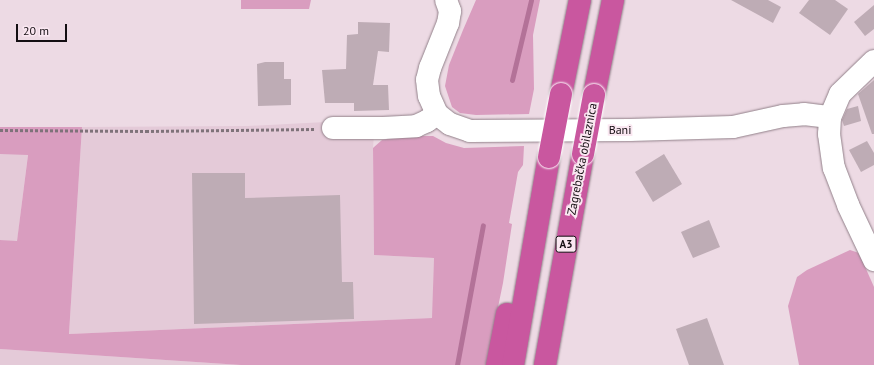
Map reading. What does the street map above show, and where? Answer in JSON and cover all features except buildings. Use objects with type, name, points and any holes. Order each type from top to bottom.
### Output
[{"type":"highway","points":[[513,365],[549,157],[580,0]]},
{"type":"highway","name":"Zagrebačka obilaznica","points":[[545,365],[594,94],[613,0]]},
{"type":"highway","points":[[497,365],[508,307],[518,280],[532,256]]},
{"type":"highway","points":[[550,336],[552,365]]},
{"type":"street","points":[[333,128],[383,128],[416,126],[437,114],[429,96],[427,80],[430,68],[448,23],[451,4]]},
{"type":"street","points":[[873,256],[848,205],[834,168],[830,148],[830,117],[835,104],[845,88],[874,61]]},
{"type":"street","name":"Bani","points":[[437,114],[450,124],[470,130],[714,128],[733,127],[783,116],[804,114],[830,117]]},
{"type":"path","points":[[0,130],[153,131],[333,128]]},
{"type":"shaded area","points":[[241,0],[311,0],[309,9],[241,9]]},
{"type":"shaded area","points":[[476,0],[540,0],[533,35],[534,89],[529,114],[476,115],[460,113],[452,107],[445,86],[449,65]]},
{"type":"shaded area","points":[[375,121],[373,148],[374,255],[434,258],[433,318],[69,334],[82,127],[248,126]]},
{"type":"shaded area","points":[[0,127],[82,127],[69,334],[432,318],[434,258],[374,255],[373,148],[382,140],[403,136],[433,136],[446,143],[464,148],[524,146],[523,165],[518,172],[509,223],[512,224],[503,283],[486,365],[241,365],[0,349],[0,240],[17,241],[28,155],[0,154]]},
{"type":"shaded area","points":[[0,154],[28,154],[17,242],[0,240]]},
{"type":"shaded area","points":[[850,250],[859,253],[874,287],[874,365],[799,365],[788,306],[797,277],[807,270]]},
{"type":"shaded area","points":[[0,349],[241,365],[0,365]]},
{"type":"waterway","points":[[512,80],[531,0]]},
{"type":"waterway","points":[[457,365],[483,225]]}]
